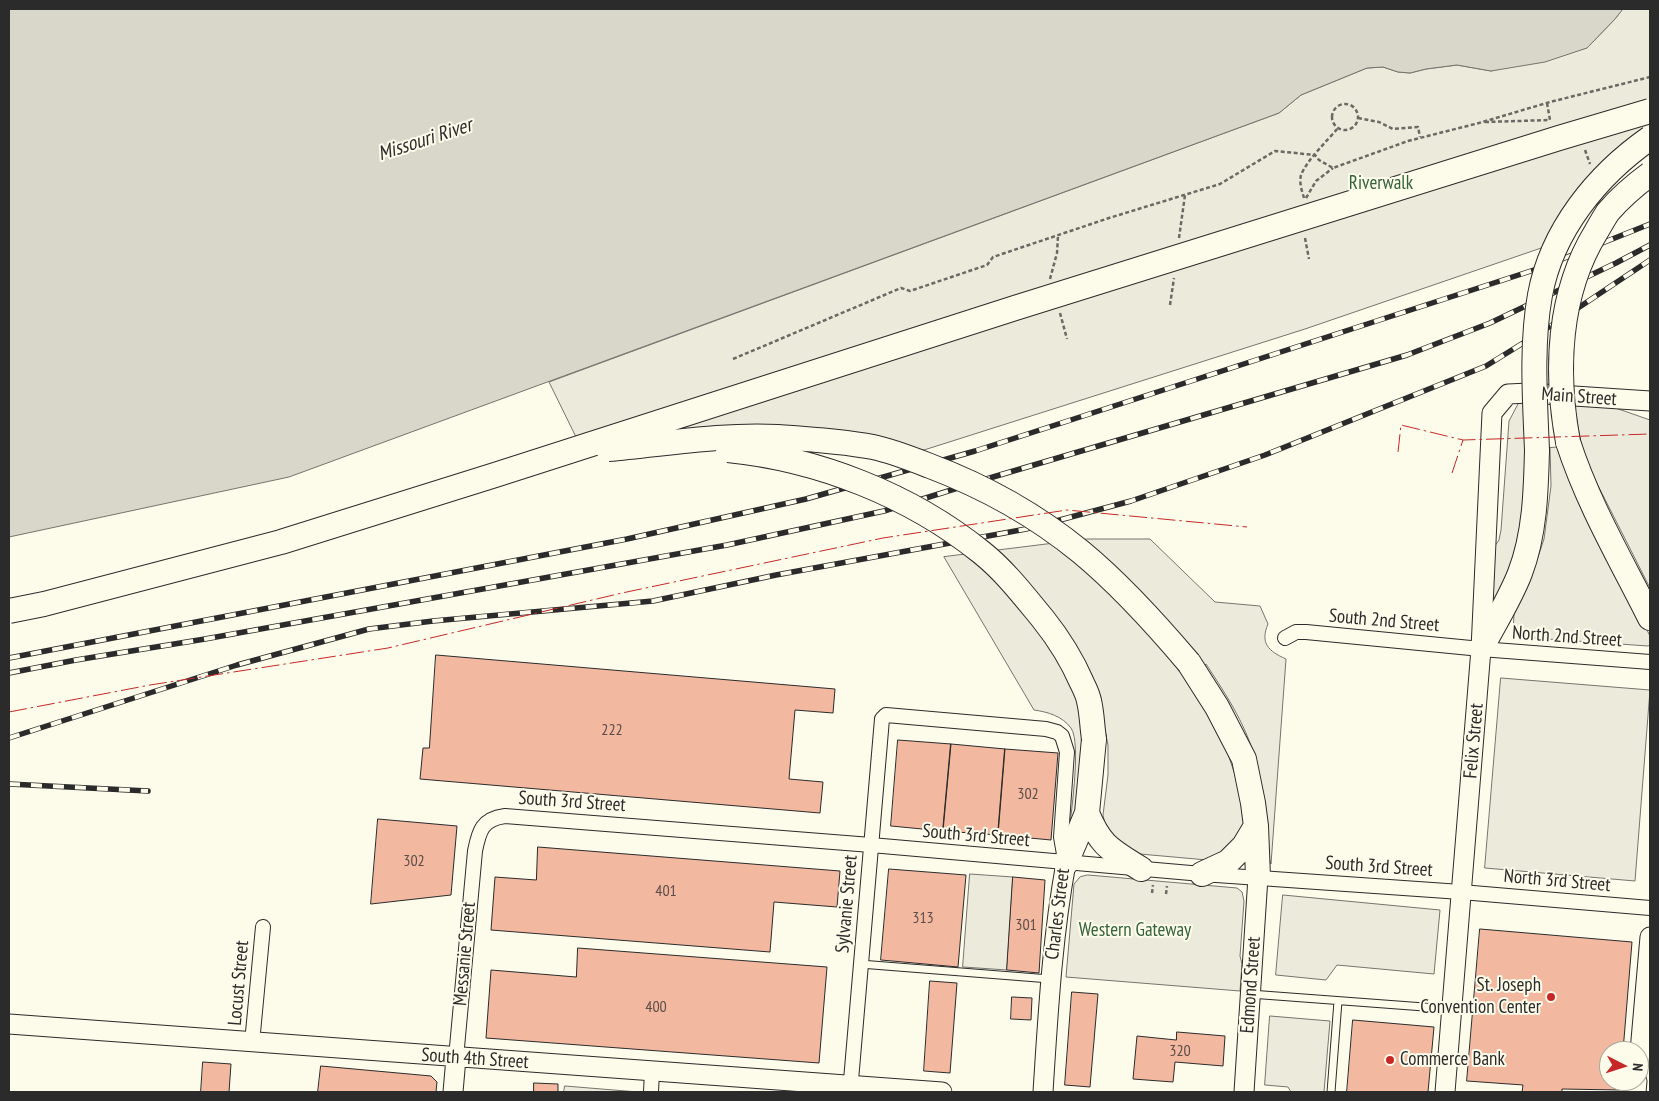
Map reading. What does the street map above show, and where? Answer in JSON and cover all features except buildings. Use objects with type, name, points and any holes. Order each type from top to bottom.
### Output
[{"type":"highway","points":[[9,611],[44,604],[280,542],[1015,308],[1650,111]]},
{"type":"highway","points":[[9,611],[43,604],[279,541],[569,453],[1024,305],[1373,197],[1553,156],[1650,127]]},
{"type":"highway","points":[[1481,649],[1520,574],[1529,545],[1536,493],[1536,326],[1540,294],[1547,269],[1556,244],[1569,220],[1588,194],[1632,151],[1650,138]]},
{"type":"highway","points":[[1650,174],[1638,182],[1608,212],[1587,247],[1573,283],[1564,321],[1560,368],[1562,408],[1568,442],[1577,472],[1612,546],[1650,618]]},
{"type":"highway","points":[[569,453],[712,438],[778,437],[874,447],[956,476],[995,496],[1057,534],[1082,553],[1160,628],[1189,664],[1217,706],[1244,759],[1256,826],[1258,877]]},
{"type":"highway","points":[[539,461],[627,446],[705,448],[753,453],[808,464],[890,496],[953,532],[982,553],[1007,577],[1056,635],[1075,666],[1089,700],[1094,739],[1087,813],[1066,863]]},
{"type":"highway","points":[[1087,813],[1094,831],[1108,848],[1147,877]]},
{"type":"highway","points":[[1202,874],[1228,862],[1244,846],[1256,826]]},
{"type":"main road","name":"Main Street","points":[[1508,394],[1529,393],[1650,402]]},
{"type":"main road","name":"Felix Street","points":[[1445,1092],[1481,649],[1492,413],[1508,394]]},
{"type":"main road","name":"Charles Street","points":[[1043,1092],[1050,979],[1058,907],[1066,863]]},
{"type":"main road","name":"Edmond Street","points":[[1244,1092],[1258,877]]},
{"type":"main road","points":[[1646,1029],[1650,937]]},
{"type":"main road","name":"South 4th Street","points":[[9,1024],[652,1071],[850,1089],[942,1092]]},
{"type":"main road","name":"Messanie Street","points":[[453,1092],[456,1058]]},
{"type":"street","name":"South 2nd Street","points":[[1285,638],[1296,632],[1306,632],[1481,649]]},
{"type":"street","name":"North 2nd Street","points":[[1481,649],[1650,662]]},
{"type":"street","name":"Charles Street","points":[[882,719],[886,715],[1046,729],[1057,732],[1062,736],[1067,752],[1061,837],[1066,863]]},
{"type":"street","name":"Sylvanie Street","points":[[850,1089],[882,719]]},
{"type":"street","name":"South 3rd Street","points":[[488,820],[496,817],[521,816],[871,845],[1066,863],[1147,877],[1202,874],[1461,892]]},
{"type":"street","name":"Messanie Street","points":[[456,1058],[475,851],[480,831],[488,820]]},
{"type":"street","name":"North 3rd Street","points":[[1461,892],[1650,908]]},
{"type":"street","name":"Locust Street","points":[[252,1043],[262,926]]},
{"type":"street","points":[[651,1092],[652,1071]]},
{"type":"lane","points":[[860,964],[1050,979]]},
{"type":"lane","points":[[1250,994],[1452,1009]]},
{"type":"lane","points":[[1331,1092],[1338,1001]]},
{"type":"path","points":[[733,359],[901,288],[910,291],[987,265],[993,256],[1220,184],[1275,151],[1316,155],[1320,160],[1333,168],[1408,141],[1650,77]]},
{"type":"path","points":[[1547,103],[1550,120]]},
{"type":"path","points":[[1343,104],[1352,106],[1358,118],[1352,128],[1344,130],[1338,128],[1334,124],[1333,112],[1343,104]]},
{"type":"path","points":[[1358,118],[1378,122],[1393,129],[1418,127],[1420,138]]},
{"type":"path","points":[[1304,200],[1300,187],[1301,176],[1308,164],[1338,128]]},
{"type":"path","points":[[1147,877],[1152,893]]},
{"type":"path","points":[[1166,894],[1167,886]]},
{"type":"green space","name":"Riverwalk","points":[[1623,9],[1650,9],[1650,135],[1550,245],[1305,329],[924,450],[870,439],[576,437],[549,382],[1279,113],[1301,95],[1367,68],[1383,67],[1398,72],[1410,73],[1457,65],[1491,71],[1587,48]]},
{"type":"green space","points":[[1529,401],[1530,481],[1516,558],[1486,632],[1491,551],[1499,540],[1501,530],[1509,421],[1518,404]]},
{"type":"green space","points":[[1574,403],[1607,405],[1650,420],[1650,588],[1584,458]]},
{"type":"green space","points":[[1562,447],[1602,542],[1650,636],[1650,645],[1648,646],[1519,637],[1513,633],[1514,614],[1533,572],[1544,539],[1551,486],[1550,448]]},
{"type":"green space","points":[[1087,539],[1150,539],[1215,602],[1260,606],[1268,624],[1265,636],[1267,646],[1274,653],[1286,659],[1271,864],[1268,854],[1259,778],[1249,739],[1222,688],[1206,664],[1186,679],[1223,739],[1236,778],[1247,820],[1234,849],[1207,860],[1125,851],[1106,829],[1103,815],[1108,775],[1108,745],[1102,716],[1068,841],[1075,765],[1074,737],[1071,728],[1054,715],[1034,710],[944,557]]},
{"type":"green space","name":"Western Gateway","points":[[1088,875],[1237,888],[1242,892],[1244,901],[1240,956],[1242,964],[1240,991],[1066,977],[1074,884],[1080,877]]},
{"type":"shaded area","points":[[1501,678],[1650,690],[1635,881],[1485,868]]},
{"type":"shaded area","points":[[970,874],[1013,877],[1007,970],[963,967]]},
{"type":"shaded area","points":[[1283,895],[1440,910],[1434,974],[1337,965],[1326,980],[1276,975]]},
{"type":"shaded area","points":[[1270,1016],[1330,1021],[1324,1092],[1291,1092],[1288,1087],[1265,1085]]},
{"type":"shaded area","points":[[565,1086],[638,1092],[564,1092]]},
{"type":"water","name":"Missouri River","points":[[9,9],[1623,9],[1587,48],[1545,62],[1491,71],[1457,65],[1410,73],[1398,72],[1383,67],[1367,68],[1301,95],[1279,113],[289,477],[9,537]]},
{"type":"railway","points":[[9,658],[627,539],[806,499],[975,451],[1537,269],[1650,224]]},
{"type":"railway","points":[[9,673],[727,545],[884,511],[1407,355],[1490,323],[1650,245]]},
{"type":"railway","points":[[9,738],[237,665],[369,629],[433,621],[653,601],[776,575],[1026,529],[1131,501],[1265,455],[1486,366],[1557,322],[1650,260]]},
{"type":"railway","points":[[9,784],[148,791]]},
{"type":"power","points":[[1398,452],[1401,425],[1463,440],[1650,434]]},
{"type":"power","points":[[1452,473],[1463,440]]},
{"type":"power","points":[[9,712],[150,685],[388,648],[622,593],[883,538],[1067,510],[1247,527]]},
{"type":"place","name":"St. Joseph Convention Center","points":[[1551,997]]},
{"type":"place","name":"Commerce Bank","points":[[1390,1060]]}]
